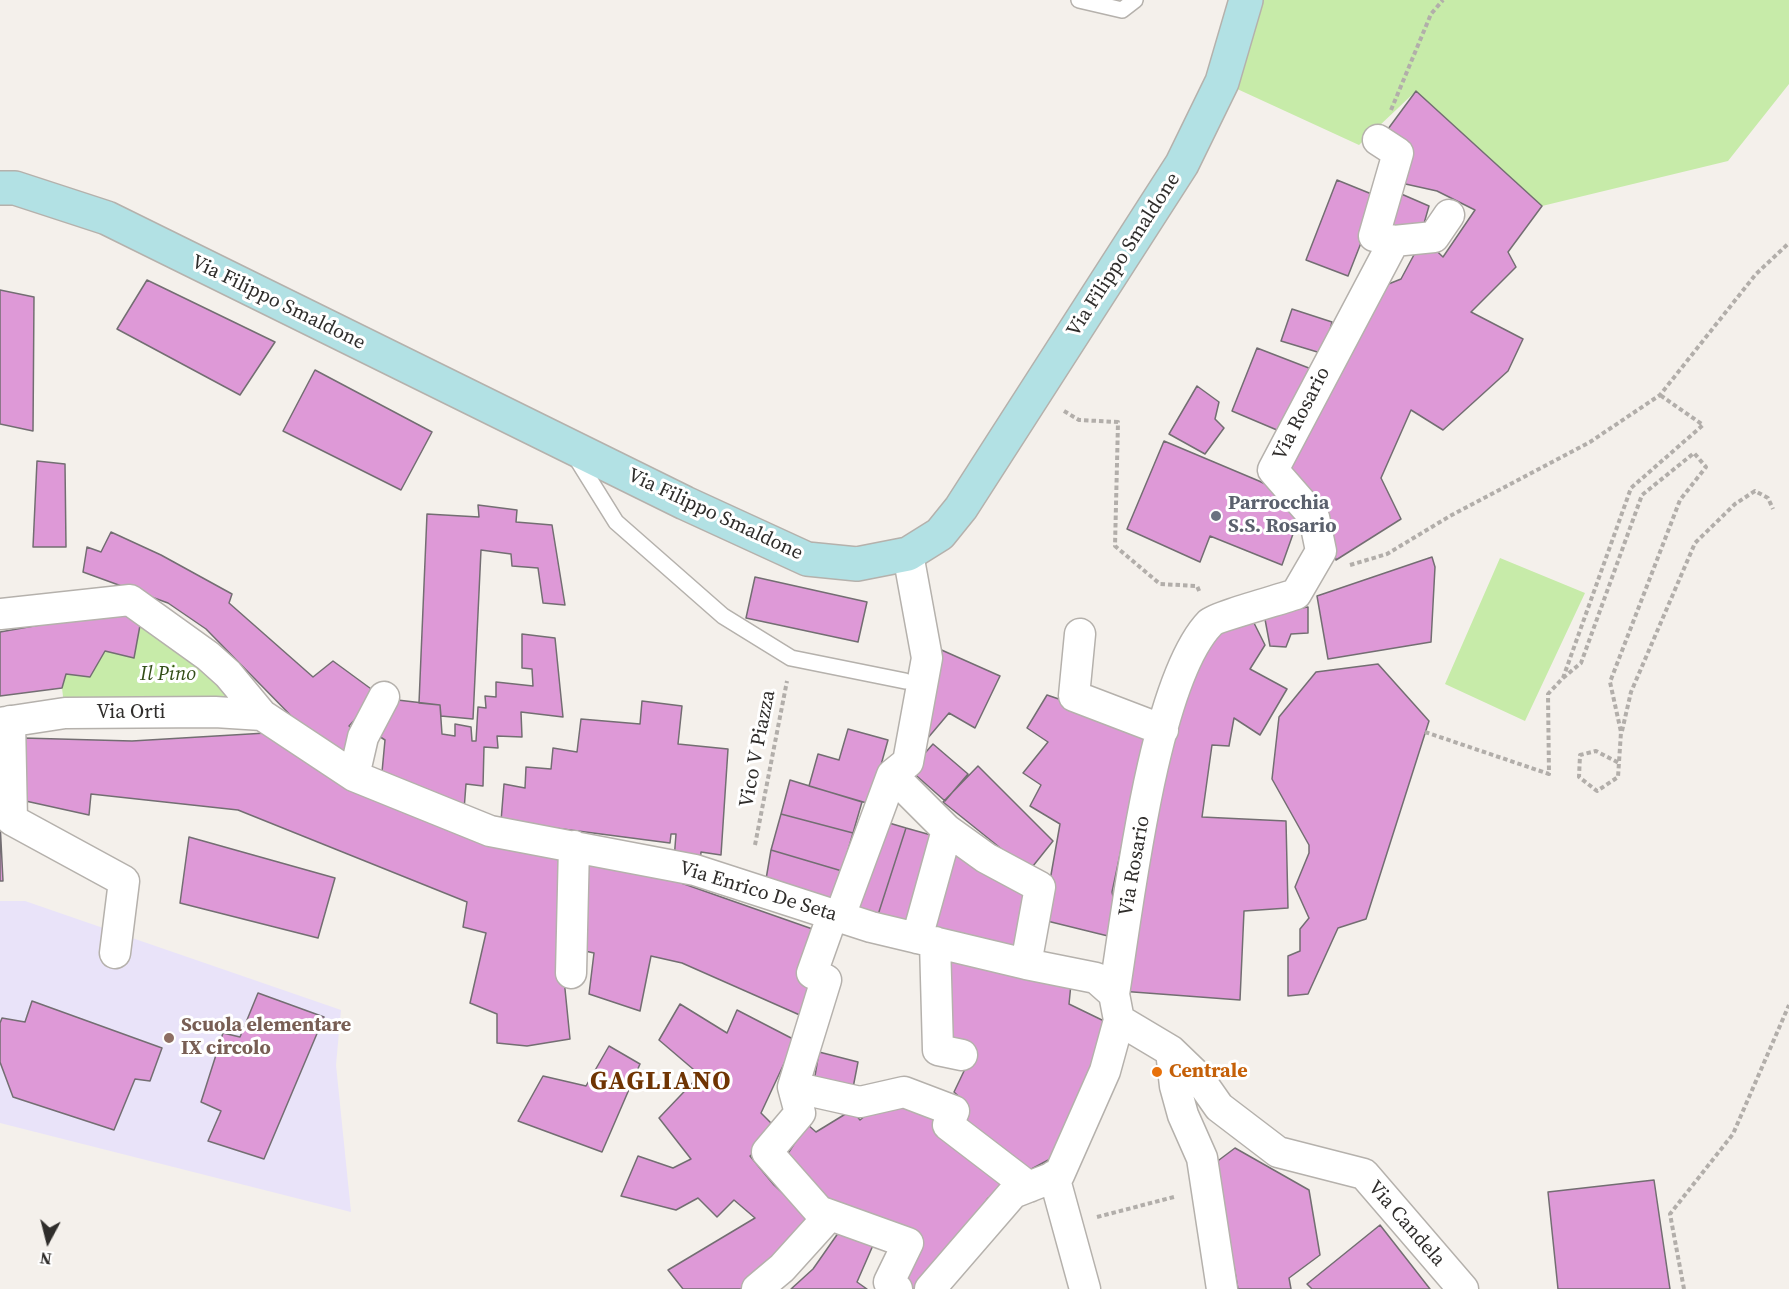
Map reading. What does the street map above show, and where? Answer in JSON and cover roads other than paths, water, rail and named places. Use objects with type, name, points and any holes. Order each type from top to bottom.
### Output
[{"type":"street","name":"Via Filippo Smaldone","points":[[0,188],[15,188],[107,218],[569,446],[807,559],[857,564],[908,554],[940,534],[947,525],[1182,164],[1222,82],[1246,0]]},
{"type":"street","points":[[1378,140],[1398,153],[1374,236],[1394,241],[1434,237],[1449,215]]},
{"type":"street","name":"Via Rosario","points":[[1042,1182],[1059,1174],[1105,1071],[1146,800],[1163,730],[1183,664],[1211,621],[1296,594],[1321,551],[1314,517],[1274,470],[1394,241]]},
{"type":"street","points":[[897,1289],[889,1282],[908,1243],[819,1211],[767,1152],[800,1113],[794,1088],[826,980],[812,973],[892,775],[908,762],[927,658],[908,554]]},
{"type":"street","points":[[0,614],[130,600],[208,656],[228,674],[262,715]]},
{"type":"street","points":[[1080,634],[1074,696],[1163,730]]},
{"type":"street","points":[[354,776],[363,737],[384,697]]},
{"type":"street","name":"Via Orti","points":[[5,722],[65,713],[215,712],[262,715]]},
{"type":"street","name":"Via Enrico De Seta","points":[[262,715],[354,776],[490,831],[695,870],[837,915],[926,940],[1096,978],[1116,1007],[1171,1052]]},
{"type":"street","points":[[5,722],[12,820],[124,881],[115,953]]},
{"type":"street","points":[[892,775],[947,830],[986,858],[1040,887],[1026,964]]},
{"type":"street","points":[[947,830],[926,940],[938,1050],[962,1055]]},
{"type":"street","points":[[571,973],[574,846]]},
{"type":"street","points":[[1171,1052],[1175,1086],[1183,1115],[1202,1158],[1222,1289]]},
{"type":"street","name":"Via Candela","points":[[1171,1052],[1197,1077],[1219,1107],[1278,1152],[1364,1174],[1463,1289]]},
{"type":"street","points":[[794,1088],[860,1102],[904,1092],[954,1111],[948,1125],[1042,1182],[1068,1224],[1085,1289]]},
{"type":"street","points":[[930,1289],[1013,1193],[1042,1182]]},
{"type":"street","points":[[757,1289],[782,1268],[830,1216]]},
{"type":"lane","points":[[1079,0],[1122,10],[1135,0]]},
{"type":"lane","points":[[569,446],[616,522],[723,616],[791,658],[905,681]]},
{"type":"place","name":"Parrocchia S.S. Rosario","points":[[1216,516]]},
{"type":"place","name":"Scuola elementare IX circolo","points":[[169,1038]]},
{"type":"place","name":"Centrale","points":[[1157,1072]]},
{"type":"district","name":"GAGLIANO","points":[[661,1082]]},
{"type":"park label","name":"Il Pino","points":[[168,675]]}]
